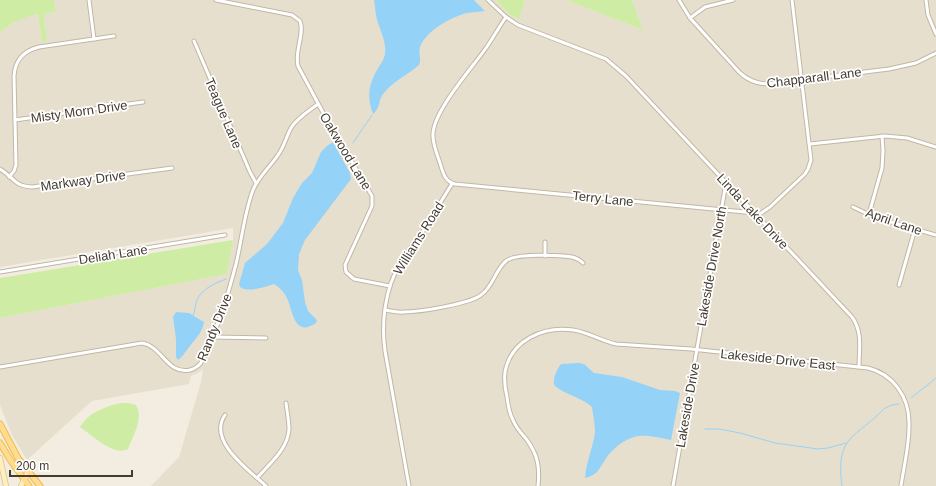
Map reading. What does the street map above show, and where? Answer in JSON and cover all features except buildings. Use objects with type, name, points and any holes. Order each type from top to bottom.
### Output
[{"type":"main road","points":[[0,424],[8,441],[28,472],[40,486]]},
{"type":"main road","points":[[0,443],[29,486]]},
{"type":"main road","points":[[0,458],[6,486]]},
{"type":"main road","points":[[21,486],[28,472]]},
{"type":"street","points":[[89,0],[94,39]]},
{"type":"street","name":"Oakwood Lane","points":[[216,0],[292,15],[300,21],[301,29],[297,53],[298,63],[318,104],[372,196],[372,206],[345,265],[346,272],[349,276],[358,280],[390,286]]},
{"type":"street","name":"Linda Lake Drive","points":[[488,0],[506,17],[518,25],[597,55],[610,62],[626,76],[855,322],[858,327],[860,340],[858,367]]},
{"type":"street","name":"Chapparall Lane","points":[[678,0],[690,18],[740,73],[756,83],[768,84],[903,66],[916,63],[936,53]]},
{"type":"street","points":[[690,18],[705,7],[733,0]]},
{"type":"street","points":[[756,214],[770,207],[805,174],[811,160],[792,0]]},
{"type":"street","points":[[926,0],[930,20],[936,34]]},
{"type":"street","points":[[452,184],[447,181],[443,174],[433,140],[434,128],[450,97],[487,47],[506,17]]},
{"type":"street","points":[[10,177],[14,172],[16,165],[14,70],[21,56],[30,49],[39,46],[114,36]]},
{"type":"street","name":"Teague Lane","points":[[194,41],[256,183]]},
{"type":"street","name":"Misty Morn Drive","points":[[15,120],[143,102]]},
{"type":"street","name":"Randy Drive","points":[[0,367],[142,343],[153,346],[164,360],[173,368],[188,371],[193,369],[200,363],[212,337],[231,284],[247,207],[256,183],[282,150],[295,122],[318,104]]},
{"type":"street","points":[[810,144],[882,136],[907,138],[936,147]]},
{"type":"street","points":[[869,214],[882,168],[884,151],[882,136]]},
{"type":"street","name":"Markway Drive","points":[[0,169],[20,185],[32,187],[172,168]]},
{"type":"street","name":"Lakeside Drive North","points":[[697,350],[726,183]]},
{"type":"street","name":"Terry Lane","points":[[452,184],[756,214]]},
{"type":"street","name":"Williams Road","points":[[409,486],[384,351],[383,332],[385,310],[390,286],[400,263],[422,232],[452,184]]},
{"type":"street","name":"April Lane","points":[[853,207],[869,214],[915,229],[936,234]]},
{"type":"street","points":[[899,285],[915,229]]},
{"type":"street","name":"Deliah Lane","points":[[0,272],[225,235]]},
{"type":"street","points":[[545,242],[545,256]]},
{"type":"street","points":[[385,310],[413,312],[474,299],[485,292],[503,264],[510,258],[518,256],[571,257],[583,262]]},
{"type":"street","name":"Lakeside Drive","points":[[538,486],[539,467],[537,457],[533,448],[512,420],[508,406],[505,385],[507,366],[515,350],[524,341],[539,332],[563,329],[583,332],[616,344],[697,350],[673,486]]},
{"type":"street","points":[[212,337],[266,338]]},
{"type":"street","name":"Lakeside Drive East","points":[[697,350],[858,367]]},
{"type":"street","points":[[858,367],[872,369],[888,377],[900,391],[906,404],[909,419],[909,432],[901,486]]},
{"type":"street","points":[[257,478],[281,451],[286,442],[289,428],[286,403]]},
{"type":"street","points":[[225,415],[221,424],[224,442],[234,457],[266,486]]},
{"type":"shaded area","points":[[54,0],[496,0],[510,15],[518,19],[525,0],[566,0],[643,30],[632,0],[936,0],[936,486],[151,486],[179,457],[201,382],[203,369],[191,376],[189,384],[92,401],[27,460],[12,435],[0,405],[0,318],[227,274],[233,240],[233,228],[0,267],[0,33],[5,28],[22,18],[38,14],[42,42],[47,41],[44,14],[56,12]]},
{"type":"green space","points":[[0,0],[54,0],[56,12],[44,14],[47,41],[42,42],[38,14],[27,17],[8,26],[0,33]]},
{"type":"green space","points":[[496,0],[525,0],[519,19],[510,15]]},
{"type":"green space","points":[[566,0],[632,0],[643,30]]},
{"type":"green space","points":[[233,240],[227,274],[0,318],[0,278]]},
{"type":"green space","points":[[121,403],[136,405],[139,416],[137,427],[128,449],[122,451],[110,448],[103,444],[80,427],[92,414],[109,406]]},
{"type":"water","points":[[374,0],[474,0],[485,11],[461,15],[447,21],[433,30],[423,41],[420,47],[419,65],[388,89],[382,96],[378,108],[373,114],[369,97],[370,86],[385,54],[384,39],[377,20]]},
{"type":"water","points":[[333,142],[350,173],[351,179],[305,240],[299,254],[298,270],[302,280],[305,302],[308,311],[317,320],[316,323],[309,327],[303,327],[299,325],[293,316],[285,294],[274,284],[256,289],[243,289],[239,284],[245,263],[267,244],[283,223],[293,198],[302,183],[312,173],[321,152]]},
{"type":"water","points":[[176,312],[189,313],[204,322],[197,337],[178,360],[176,357],[176,339],[173,317]]},
{"type":"water","points":[[561,364],[584,364],[594,373],[622,377],[660,390],[675,391],[680,393],[671,440],[640,436],[625,441],[611,452],[595,474],[585,478],[595,432],[592,407],[554,385],[554,379]]},
{"type":"waterway","points":[[353,143],[372,115]]},
{"type":"waterway","points":[[193,316],[200,294],[212,285],[226,279]]},
{"type":"waterway","points":[[911,398],[936,378]]},
{"type":"waterway","points":[[842,486],[841,469],[845,447],[856,433],[885,408],[899,404]]},
{"type":"waterway","points":[[705,429],[719,429],[740,433],[775,443],[818,449],[846,443]]}]
